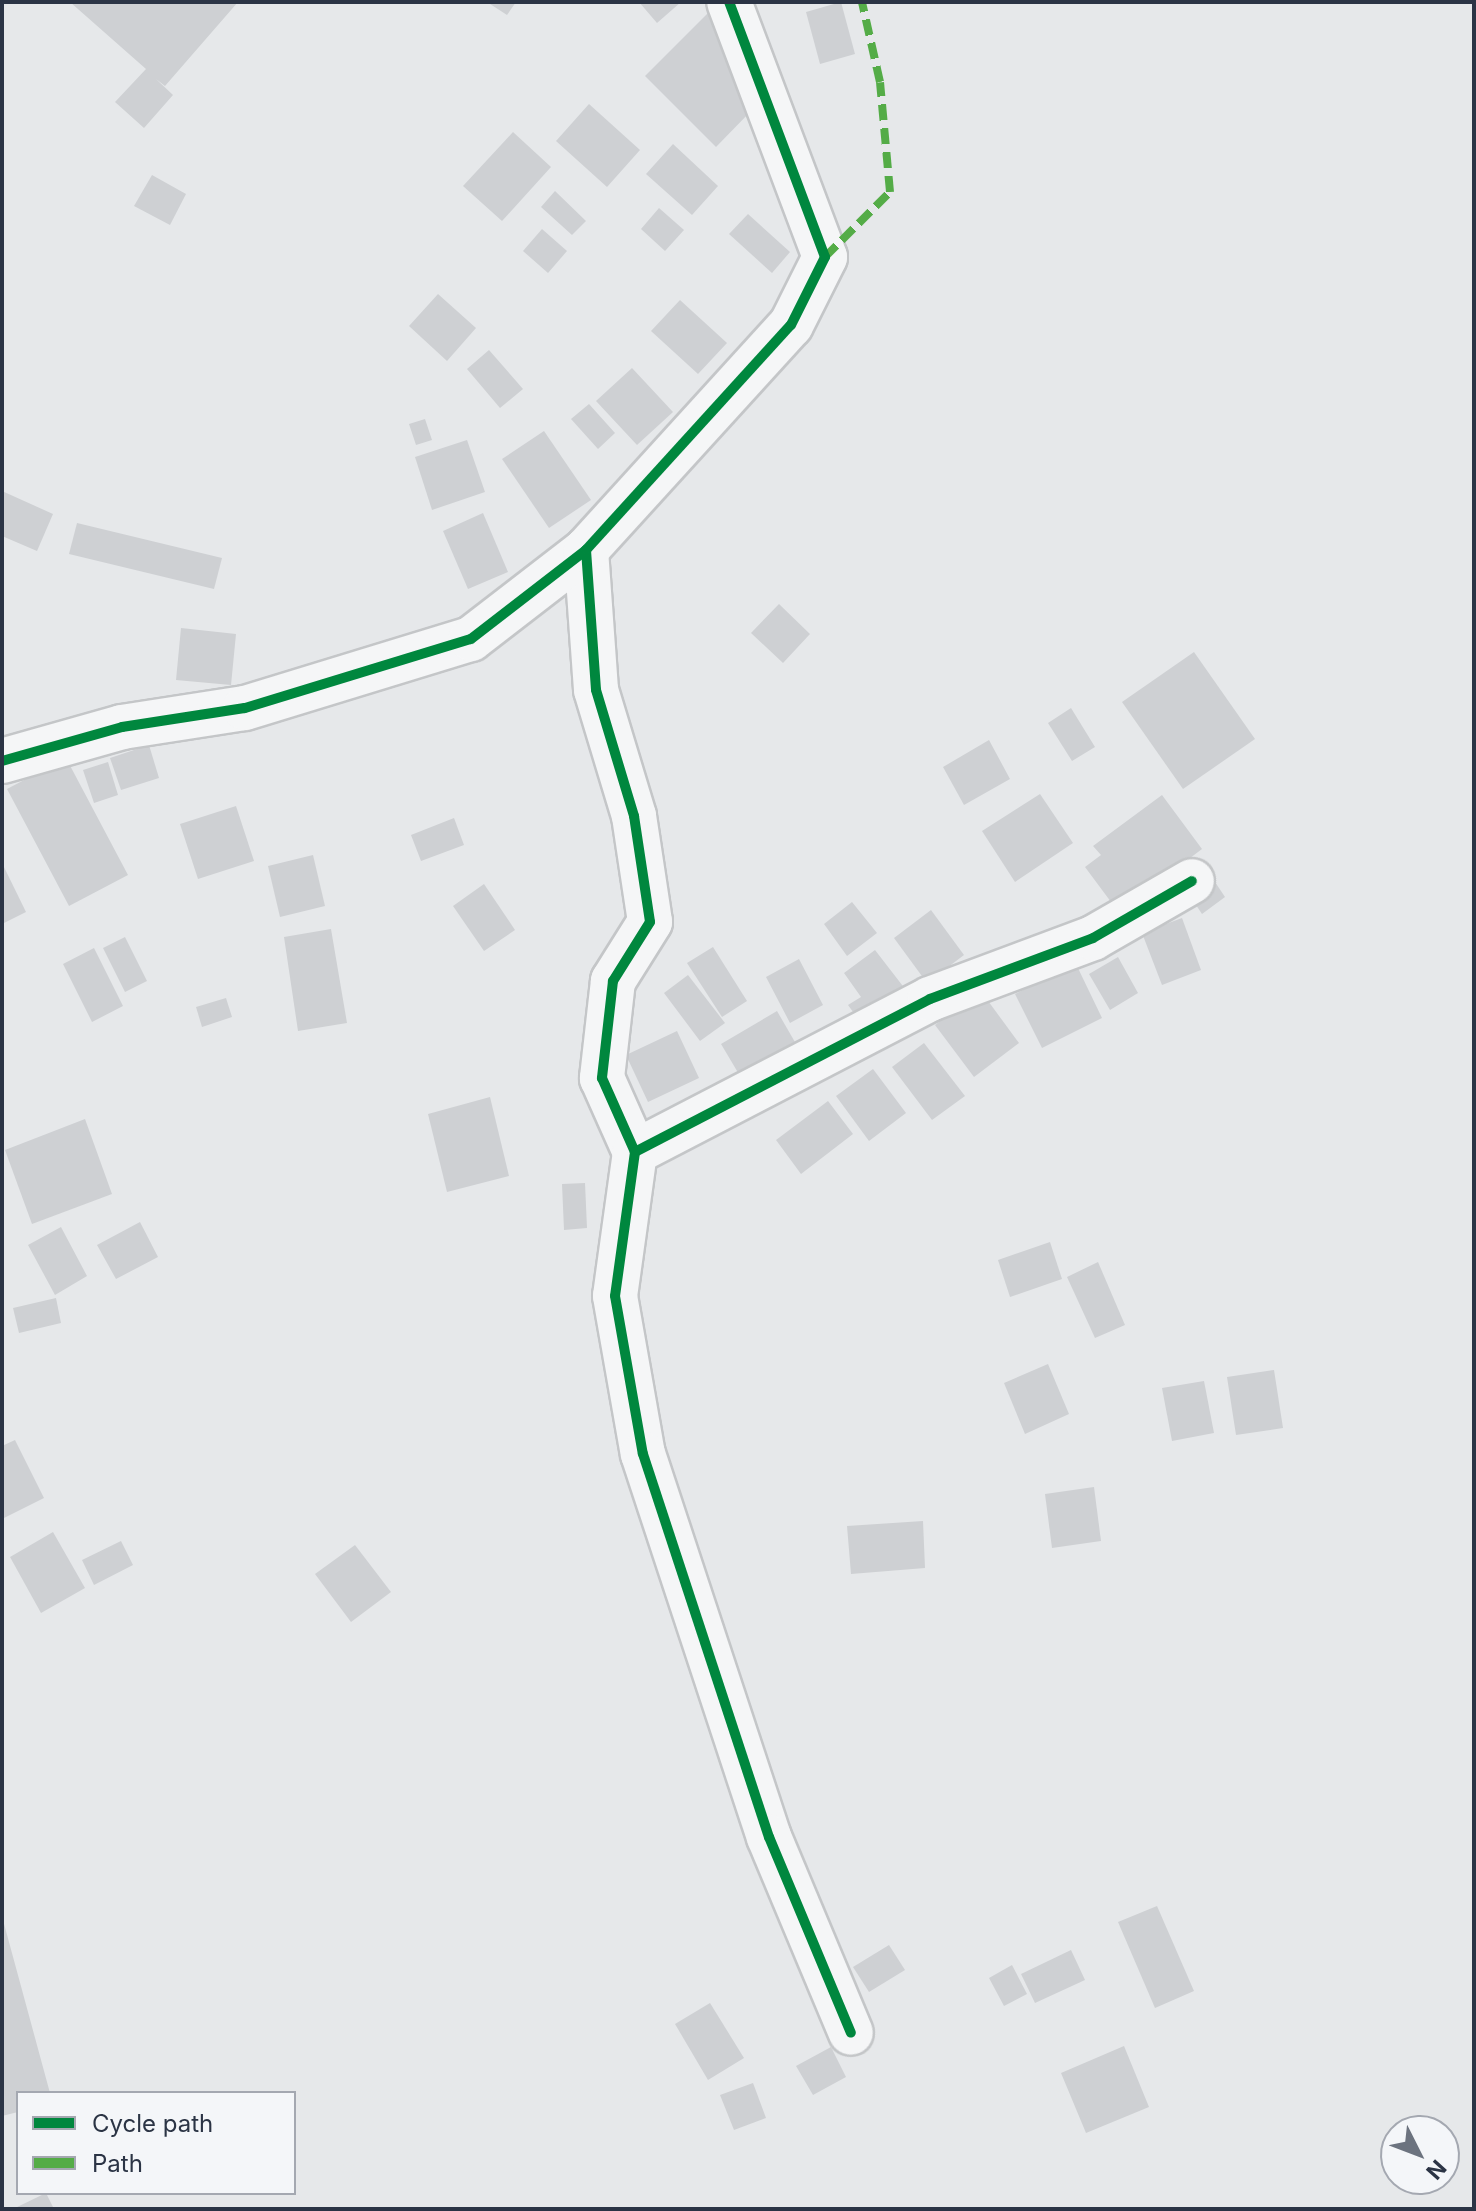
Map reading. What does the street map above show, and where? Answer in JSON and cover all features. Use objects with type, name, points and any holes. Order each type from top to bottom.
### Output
[{"type":"street","points":[[2,761],[122,727],[245,708],[471,639],[586,550],[791,325],[825,257],[729,2]]},
{"type":"street","points":[[586,550],[596,690],[634,816],[650,922],[613,981],[602,1078],[635,1152],[615,1296],[643,1454],[769,1837],[851,2033]]},
{"type":"street","points":[[635,1152],[930,999],[1093,938],[1192,881]]},
{"type":"building","points":[[70,2],[238,2],[165,86],[156,79],[173,95],[144,128],[115,102],[146,69]]},
{"type":"building","points":[[487,2],[516,2],[507,15]]},
{"type":"building","points":[[639,2],[681,2],[657,23]]},
{"type":"building","points":[[841,2],[855,54],[820,64],[806,12]]},
{"type":"building","points":[[710,11],[754,108],[716,147],[645,76]]},
{"type":"building","points":[[589,104],[640,150],[607,187],[556,141]]},
{"type":"building","points":[[513,132],[551,167],[502,221],[463,186]]},
{"type":"building","points":[[673,144],[718,186],[692,215],[646,174]]},
{"type":"building","points":[[152,175],[186,194],[170,225],[134,206]]},
{"type":"building","points":[[555,191],[586,221],[572,235],[541,207]]},
{"type":"building","points":[[659,208],[684,230],[665,251],[641,229]]},
{"type":"building","points":[[748,214],[790,252],[772,273],[729,234]]},
{"type":"building","points":[[542,229],[567,251],[548,273],[523,251]]},
{"type":"building","points":[[438,294],[476,328],[447,361],[409,326]]},
{"type":"building","points":[[680,300],[727,343],[698,374],[651,331]]},
{"type":"building","points":[[489,350],[523,389],[500,408],[467,369]]},
{"type":"building","points":[[632,368],[673,412],[637,445],[596,401]]},
{"type":"building","points":[[589,404],[615,433],[598,449],[571,419]]},
{"type":"building","points":[[425,419],[432,440],[416,445],[409,424]]},
{"type":"building","points":[[544,431],[591,500],[549,528],[502,459]]},
{"type":"building","points":[[467,440],[485,492],[432,510],[415,457]]},
{"type":"building","points":[[2,491],[53,514],[37,551],[2,536]]},
{"type":"building","points":[[483,513],[508,572],[468,589],[443,531]]},
{"type":"building","points":[[77,523],[222,558],[214,589],[69,554]]},
{"type":"building","points":[[779,604],[810,634],[783,663],[751,633]]},
{"type":"building","points":[[181,628],[236,634],[231,685],[176,680]]},
{"type":"building","points":[[1194,652],[1255,739],[1183,789],[1122,702]]},
{"type":"building","points":[[1071,708],[1095,747],[1072,761],[1048,723]]},
{"type":"building","points":[[989,740],[1010,779],[964,805],[943,767]]},
{"type":"building","points":[[149,745],[159,778],[121,790],[110,758]]},
{"type":"building","points":[[66,758],[128,875],[69,906],[7,789]]},
{"type":"building","points":[[108,762],[118,795],[94,803],[83,770]]},
{"type":"building","points":[[1040,794],[1073,843],[1015,882],[982,831]]},
{"type":"building","points":[[1162,795],[1202,849],[1133,901],[1126,892],[1111,902],[1085,867],[1101,855],[1093,846]]},
{"type":"building","points":[[236,806],[254,861],[198,879],[180,824]]},
{"type":"building","points":[[454,818],[464,845],[421,861],[411,835]]},
{"type":"building","points":[[313,855],[325,906],[280,917],[268,866]]},
{"type":"building","points":[[2,863],[26,912],[2,924]]},
{"type":"building","points":[[1213,879],[1225,897],[1202,914],[1190,896]]},
{"type":"building","points":[[484,884],[515,930],[484,951],[453,906]]},
{"type":"building","points":[[852,902],[877,933],[847,956],[824,924]]},
{"type":"building","points":[[931,910],[964,955],[927,983],[894,938]]},
{"type":"building","points":[[1182,918],[1201,970],[1162,985],[1142,933]]},
{"type":"building","points":[[331,929],[347,1023],[298,1031],[284,937]]},
{"type":"building","points":[[125,937],[147,981],[125,992],[103,948]]},
{"type":"building","points":[[713,947],[747,1001],[722,1017],[687,963]]},
{"type":"building","points":[[94,948],[123,1006],[92,1022],[63,964]]},
{"type":"building","points":[[875,950],[909,994],[864,1027],[848,1005],[861,997],[844,973]]},
{"type":"building","points":[[1118,957],[1138,993],[1110,1010],[1089,974]]},
{"type":"building","points":[[799,959],[823,1005],[790,1023],[766,977]]},
{"type":"building","points":[[1076,964],[1102,1018],[1042,1048],[1015,994]]},
{"type":"building","points":[[688,975],[725,1023],[700,1041],[664,993]]},
{"type":"building","points":[[980,990],[1019,1043],[974,1077],[935,1025]]},
{"type":"building","points":[[226,998],[232,1017],[202,1027],[196,1007]]},
{"type":"building","points":[[777,1011],[799,1049],[743,1081],[721,1044]]},
{"type":"building","points":[[677,1031],[699,1078],[648,1102],[626,1055]]},
{"type":"building","points":[[924,1043],[965,1096],[932,1120],[892,1067]]},
{"type":"building","points":[[873,1069],[906,1113],[869,1141],[836,1096]]},
{"type":"building","points":[[490,1097],[509,1176],[447,1192],[428,1114]]},
{"type":"building","points":[[828,1101],[853,1134],[801,1174],[776,1140]]},
{"type":"building","points":[[85,1119],[112,1194],[32,1224],[5,1150]]},
{"type":"building","points":[[585,1183],[587,1228],[564,1230],[562,1184]]},
{"type":"building","points":[[140,1222],[158,1257],[116,1279],[97,1245]]},
{"type":"building","points":[[61,1227],[87,1276],[55,1295],[28,1245]]},
{"type":"building","points":[[1050,1242],[1062,1279],[1010,1297],[998,1260]]},
{"type":"building","points":[[1098,1262],[1125,1325],[1095,1338],[1067,1277]]},
{"type":"building","points":[[56,1298],[61,1323],[19,1333],[13,1308]]},
{"type":"building","points":[[1048,1364],[1069,1414],[1025,1434],[1004,1383]]},
{"type":"building","points":[[1274,1370],[1283,1428],[1236,1435],[1227,1377]]},
{"type":"building","points":[[1204,1381],[1214,1433],[1172,1441],[1162,1388]]},
{"type":"building","points":[[15,1440],[44,1498],[2,1519],[2,1446]]},
{"type":"building","points":[[1094,1487],[1101,1541],[1052,1548],[1045,1494]]},
{"type":"building","points":[[923,1521],[925,1568],[851,1574],[847,1526]]},
{"type":"building","points":[[53,1532],[85,1588],[41,1613],[10,1557]]},
{"type":"building","points":[[121,1541],[133,1565],[94,1585],[82,1560]]},
{"type":"building","points":[[355,1545],[391,1592],[351,1622],[315,1574]]},
{"type":"building","points":[[1157,1906],[1194,1991],[1155,2008],[1118,1922]]},
{"type":"building","points":[[3,1920],[49,2091],[16,2091],[16,2112],[2,2116]]},
{"type":"building","points":[[889,1945],[905,1970],[869,1992],[853,1967]]},
{"type":"building","points":[[1071,1950],[1085,1980],[1035,2003],[1021,1974]]},
{"type":"building","points":[[1012,1965],[1027,1994],[1004,2006],[989,1978]]},
{"type":"building","points":[[710,2003],[744,2058],[708,2080],[675,2024]]},
{"type":"building","points":[[1124,2046],[1149,2107],[1086,2133],[1061,2073]]},
{"type":"building","points":[[831,2047],[846,2077],[813,2095],[796,2066]]},
{"type":"building","points":[[753,2083],[766,2118],[734,2130],[720,2095]]},
{"type":"building","points":[[47,2195],[54,2209],[13,2209]]},
{"type":"marked path","points":[[825,257],[890,192],[880,82],[862,2]]},
{"type":"cycle path","points":[[2,761],[122,727],[245,708],[471,639],[586,550],[791,325],[825,257],[729,2]]},
{"type":"cycle path","points":[[586,550],[596,690],[634,816],[650,922],[613,981],[602,1078],[635,1152],[930,999],[1093,938],[1192,881]]},
{"type":"cycle path","points":[[635,1152],[615,1296],[643,1454],[769,1837],[851,2033]]}]
